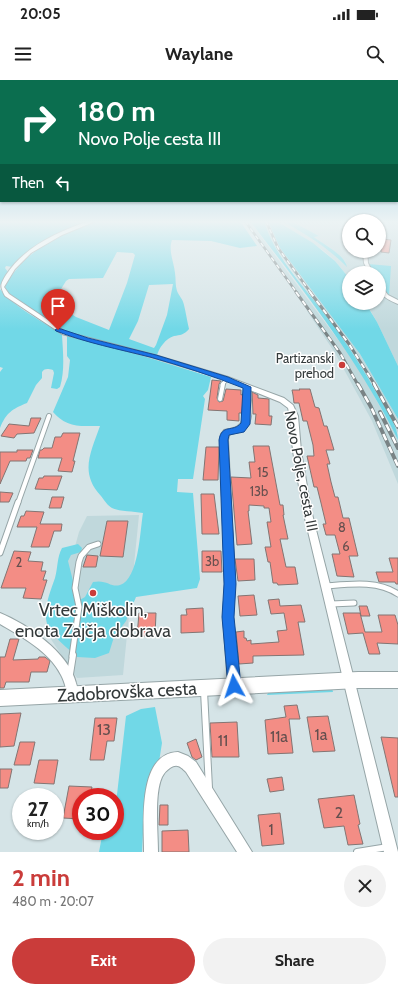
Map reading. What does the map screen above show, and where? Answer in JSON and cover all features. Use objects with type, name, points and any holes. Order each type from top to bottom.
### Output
[{"type":"main road","name":"Zadobrovška cesta","points":[[0,698],[350,680],[398,680]]},
{"type":"street","points":[[1,287],[12,269],[24,257]]},
{"type":"street","name":"Novo Polje, cesta III","points":[[1,287],[7,295],[64,333],[153,356],[227,379],[282,400],[291,407],[294,416],[296,452],[302,485],[390,850]]},
{"type":"street","points":[[386,296],[398,302]]},
{"type":"street","points":[[234,686],[228,617],[230,584],[224,440],[227,432],[241,430],[246,424],[247,387]]},
{"type":"street","points":[[0,618],[18,628],[58,658],[72,683],[73,694]]},
{"type":"street","points":[[151,852],[151,816],[157,772],[162,765],[171,760],[179,759],[184,760],[190,767],[245,852]]},
{"type":"lane","points":[[220,400],[222,385],[227,379]]},
{"type":"lane","points":[[0,553],[49,416]]},
{"type":"lane","points":[[69,677],[79,607],[75,588],[81,556],[89,547],[98,544]]},
{"type":"lane","points":[[326,586],[380,585],[392,588],[398,594]]},
{"type":"lane","points":[[330,604],[354,603]]},
{"type":"lane","points":[[204,688],[210,798]]},
{"type":"lane","points":[[357,852],[390,850]]},
{"type":"shaded area","points":[[0,257],[26,257],[13,267],[6,266],[5,268],[8,272],[0,285]]},
{"type":"shaded area","points":[[29,257],[114,257],[103,278],[69,279],[66,281],[53,302],[76,317],[109,330],[127,283],[134,257],[172,257],[176,289],[182,299],[189,329],[184,334],[171,337],[165,341],[157,356],[63,331],[9,294],[5,287],[22,263]],"holes":[[[173,284],[167,315],[154,348],[129,339],[138,321],[149,285]]]},
{"type":"shaded area","points":[[269,257],[276,257],[364,377],[398,440],[398,484],[372,421],[335,353],[307,311],[309,311]]},
{"type":"shaded area","points":[[277,257],[282,257],[291,272],[319,306],[348,347],[392,419],[398,435],[398,440],[366,382],[330,327]]},
{"type":"shaded area","points":[[282,257],[287,257],[360,354],[398,419],[398,433],[386,409],[356,358]]},
{"type":"shaded area","points":[[287,257],[330,257],[342,270],[342,310],[370,310],[398,366],[398,419],[360,354]]},
{"type":"shaded area","points":[[331,257],[336,257],[346,266],[342,266],[342,270]]},
{"type":"shaded area","points":[[336,257],[341,257],[346,266]]},
{"type":"shaded area","points":[[340,257],[398,257],[398,366],[370,310],[386,310],[386,266],[346,266],[345,261]]},
{"type":"shaded area","points":[[368,264],[391,266],[389,296],[386,292],[386,266],[369,266]]},
{"type":"shaded area","points":[[0,289],[14,303],[62,335],[63,374],[60,387],[57,389],[51,388],[54,373],[53,370],[44,370],[42,372],[42,378],[36,385],[27,403],[10,412],[0,428],[0,372],[3,368],[0,367]]},
{"type":"shaded area","points":[[67,336],[127,351],[211,377],[208,390],[203,396],[205,399],[193,479],[178,479],[177,492],[193,493],[200,579],[197,588],[136,597],[126,621],[114,637],[109,653],[95,658],[77,657],[54,636],[49,628],[46,610],[55,578],[59,555],[62,548],[78,544],[82,548],[81,552],[71,555],[68,561],[73,581],[73,596],[78,601],[85,597],[93,582],[98,581],[117,586],[120,585],[126,581],[131,574],[135,564],[138,553],[143,513],[112,508],[106,503],[90,479],[89,462],[100,426],[74,425],[63,421],[53,412],[68,377],[70,360],[67,356]]},
{"type":"shaded area","name":"Vrtec Miškolin, enota Zajčja dobrava","points":[[139,515],[123,675],[77,678],[46,632],[63,553],[74,550],[79,532],[87,516]]},
{"type":"shaded area","points":[[332,688],[333,692],[267,695],[269,691]]},
{"type":"shaded area","points":[[155,707],[162,743],[159,762],[150,776],[142,852],[99,852],[101,840],[124,840],[124,788],[118,788],[126,716],[141,709]]},
{"type":"building","points":[[212,380],[221,381],[219,384],[217,398],[219,402],[223,401],[226,389],[241,390],[241,395],[243,394],[243,413],[239,413],[239,421],[227,420],[227,411],[208,410]]},
{"type":"building","points":[[299,389],[310,389],[315,407],[319,408],[324,426],[327,426],[334,450],[326,450],[330,464],[327,464],[331,482],[335,497],[338,497],[343,518],[349,518],[358,556],[349,556],[354,577],[337,576],[332,554],[340,554],[335,535],[326,535],[323,524],[326,524],[321,503],[317,487],[314,487],[307,456],[314,456],[313,445],[307,421],[303,421],[299,403],[294,403],[292,390],[300,390]]},
{"type":"building","points":[[252,392],[258,395],[258,398],[269,399],[269,416],[272,416],[271,425],[255,424],[256,414],[253,414]]},
{"type":"building","points":[[31,418],[41,418],[34,433],[17,434],[14,438],[1,436],[9,424],[29,426]]},
{"type":"building","points":[[63,433],[80,433],[73,461],[75,461],[72,472],[58,471],[62,458],[38,458],[40,450],[44,448],[52,448],[55,437],[61,437]]},
{"type":"building","points":[[253,446],[269,446],[280,505],[283,505],[283,515],[288,539],[280,539],[286,567],[295,567],[298,584],[278,585],[277,583],[273,583],[270,562],[268,562],[265,547],[271,547],[267,522],[271,522],[269,508],[264,508],[264,506],[249,505],[248,511],[252,544],[237,545],[231,477],[251,478],[249,462],[255,462]]},
{"type":"building","points":[[206,447],[219,447],[218,480],[203,480]]},
{"type":"building","points":[[17,450],[33,450],[30,458],[27,458],[26,461],[10,461],[0,484],[0,452],[17,452]]},
{"type":"building","points":[[44,476],[62,476],[57,490],[35,489],[39,478],[43,478]]},
{"type":"building","points":[[0,492],[13,493],[9,502],[0,502]]},
{"type":"building","points":[[201,494],[214,494],[219,534],[202,534]]},
{"type":"building","points":[[52,497],[64,497],[61,508],[49,508]]},
{"type":"building","points":[[26,511],[44,512],[40,524],[62,524],[61,531],[54,531],[49,547],[31,547],[37,527],[17,527],[21,516],[24,516]]},
{"type":"building","points":[[107,521],[128,521],[123,557],[100,556]]},
{"type":"building","points":[[14,551],[31,552],[28,561],[43,562],[41,571],[46,571],[43,580],[47,580],[41,599],[23,598],[26,588],[1,588]]},
{"type":"building","points":[[202,551],[221,551],[222,572],[202,572]]},
{"type":"building","points":[[87,555],[98,556],[96,567],[83,567]]},
{"type":"building","points":[[389,558],[398,558],[398,584],[395,582],[379,582],[376,572],[393,572]]},
{"type":"building","points":[[235,559],[254,559],[255,580],[238,581]]},
{"type":"building","points":[[254,595],[257,615],[240,616],[238,596]]},
{"type":"building","points":[[279,599],[280,606],[301,605],[305,622],[298,622],[304,655],[253,656],[253,663],[239,664],[236,632],[244,631],[244,638],[246,638],[247,641],[251,640],[251,644],[279,642],[277,631],[287,630],[284,613],[271,614],[268,600]]},
{"type":"building","points":[[359,606],[367,606],[370,616],[361,616]]},
{"type":"building","points":[[203,608],[204,632],[181,633],[181,615],[187,615],[186,609]]},
{"type":"building","points":[[139,613],[156,613],[155,636],[137,636]]},
{"type":"building","points":[[343,613],[360,613],[365,632],[382,632],[378,615],[395,615],[398,625],[398,644],[377,643],[380,654],[369,654],[363,633],[348,634]]},
{"type":"building","points":[[10,639],[19,639],[13,660],[38,659],[39,657],[45,657],[50,661],[47,672],[31,672],[29,682],[6,682],[4,688],[0,688],[0,657],[5,657]]},
{"type":"building","points":[[297,705],[300,719],[289,719],[293,753],[268,754],[265,720],[286,717],[284,706]]},
{"type":"building","points":[[21,713],[14,746],[0,747],[0,714]]},
{"type":"building","points":[[328,716],[335,751],[313,752],[307,717]]},
{"type":"building","points":[[95,718],[117,718],[114,741],[107,741],[104,760],[90,760]]},
{"type":"building","points":[[237,722],[239,757],[212,757],[210,723]]},
{"type":"building","points":[[381,737],[398,738],[398,797],[395,797]]},
{"type":"building","points":[[196,739],[202,757],[196,760],[192,757],[187,743]]},
{"type":"building","points":[[20,742],[35,742],[30,765],[14,765]]},
{"type":"building","points":[[39,760],[58,760],[54,784],[34,783]]},
{"type":"building","points":[[0,769],[12,769],[8,788],[0,788]]},
{"type":"building","points":[[282,777],[284,790],[270,792],[267,779]]},
{"type":"building","points":[[69,786],[92,787],[72,788],[72,818],[64,818]]},
{"type":"building","points":[[354,795],[360,824],[358,825],[363,844],[348,845],[344,826],[324,828],[318,799]]},
{"type":"building","points":[[160,805],[168,805],[168,825],[159,825]]},
{"type":"building","points":[[280,813],[284,844],[262,846],[258,815]]},
{"type":"building","points":[[188,830],[189,852],[162,852],[162,831]]},
{"type":"railway","points":[[271,257],[297,293]]},
{"type":"railway","points":[[285,257],[311,293]]},
{"type":"railway","points":[[296,292],[340,353],[358,385]]},
{"type":"railway","points":[[310,292],[349,344],[375,385]]},
{"type":"railway","points":[[358,384],[371,407],[398,466]]},
{"type":"railway","points":[[374,384],[398,427]]},
{"type":"railway","points":[[380,412],[398,448]]},
{"type":"place","name":"Partizanski prehod","points":[[342,365]]},
{"type":"place","name":"Vrtec Miškolin, enota Zajčja dobrava","points":[[93,593]]},
{"type":"route","points":[[58,330],[86,340],[153,356],[226,378],[247,387],[246,424],[241,430],[227,432],[224,436],[224,478],[230,584],[228,617],[234,686]]}]
